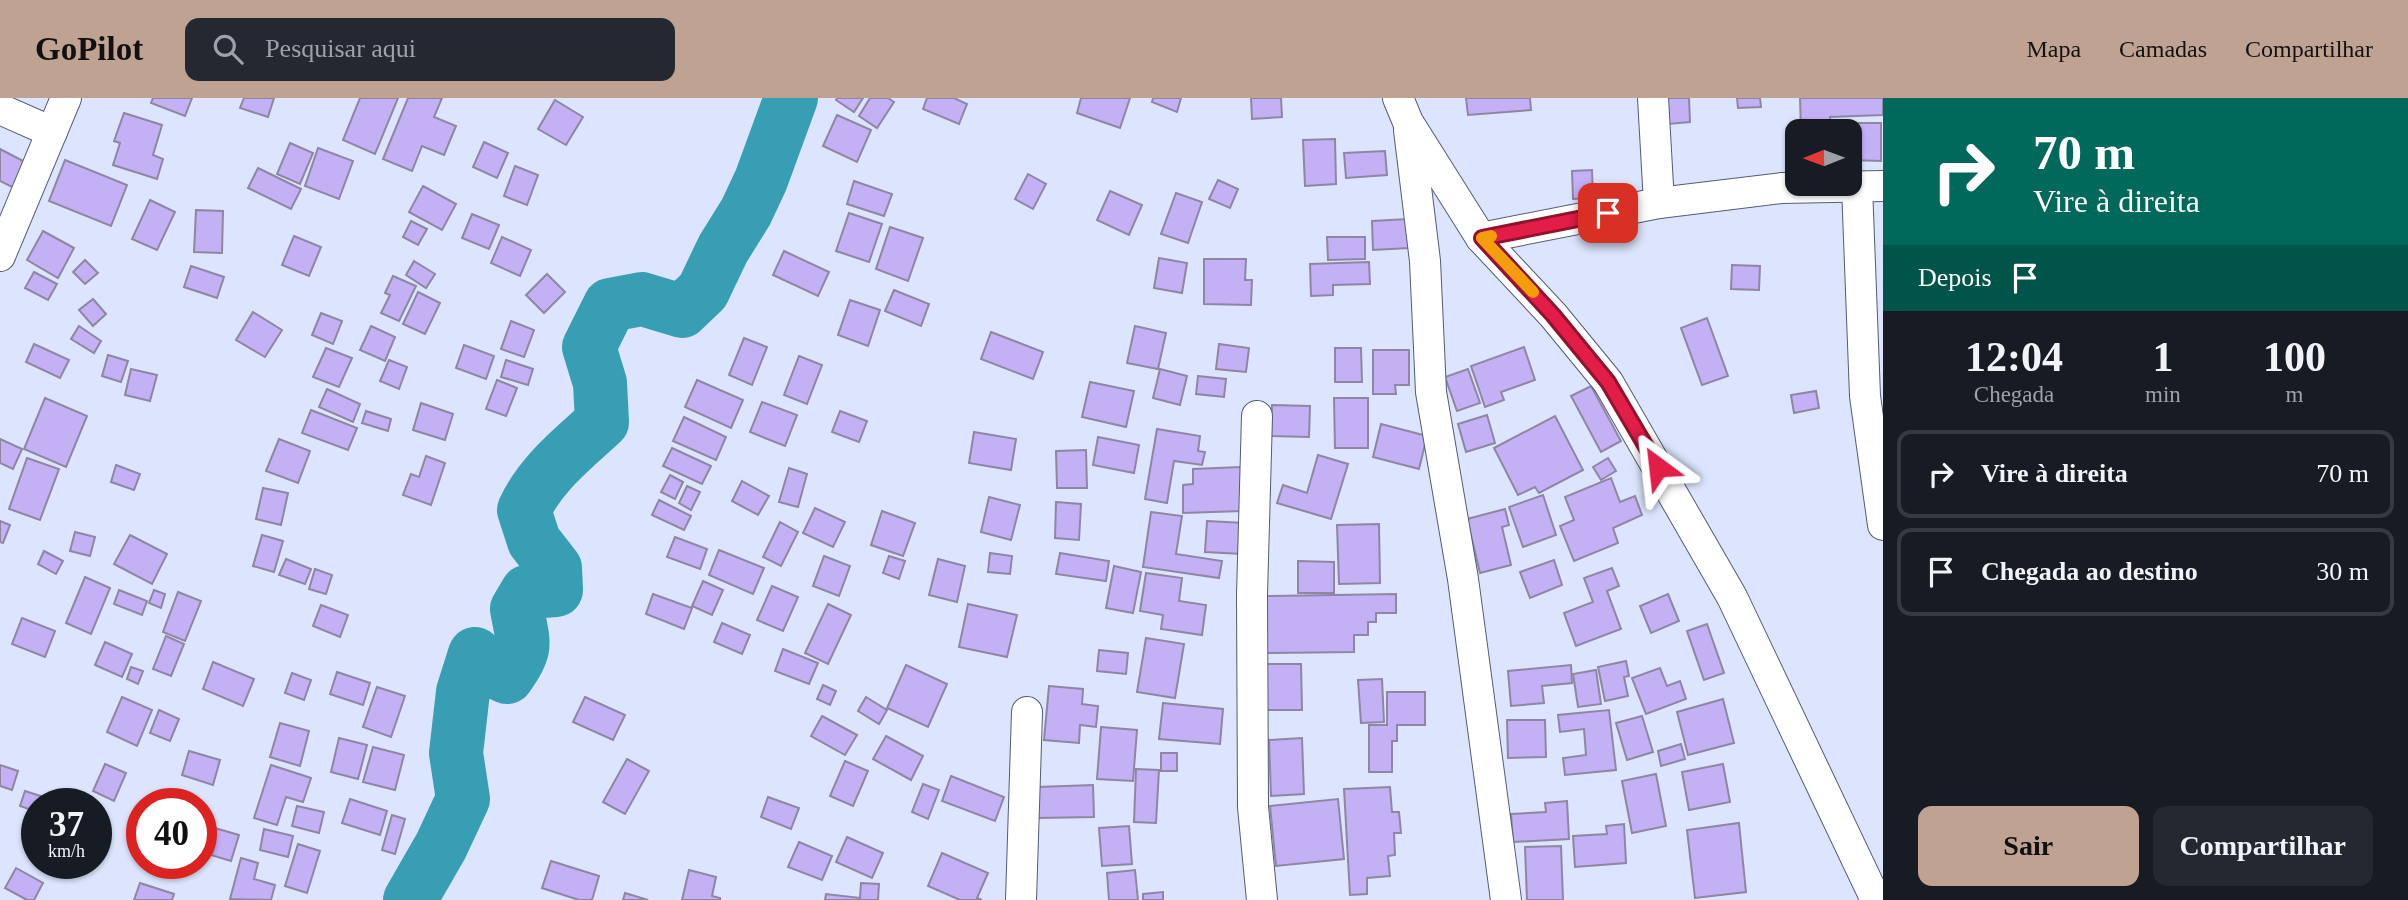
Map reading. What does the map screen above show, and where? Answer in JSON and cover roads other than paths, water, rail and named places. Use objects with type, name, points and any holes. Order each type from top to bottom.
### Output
[{"type":"street","points":[[0,256],[66,98]]},
{"type":"street","points":[[1653,98],[1659,203]]},
{"type":"street","points":[[0,109],[52,132]]},
{"type":"street","points":[[1403,110],[1482,238],[1553,315],[1608,382],[1732,597],[1876,900]]},
{"type":"street","points":[[1403,110],[1425,261],[1430,392],[1463,579],[1506,900]]},
{"type":"street","points":[[1482,238],[1659,203],[1782,188],[1870,186],[1865,396],[1883,525]]},
{"type":"street","points":[[1257,416],[1252,595],[1253,807],[1262,900]]},
{"type":"street","points":[[1021,900],[1027,712]]},
{"type":"waterway","points":[[410,900],[441,846],[463,799],[456,753],[463,692],[475,654],[486,667],[507,677],[521,652],[522,638],[517,609],[527,592],[556,590],[555,568],[534,541],[524,510],[539,484],[602,422],[600,383],[589,347],[610,305],[642,299],[682,311],[703,291],[761,180],[791,98]]}]
